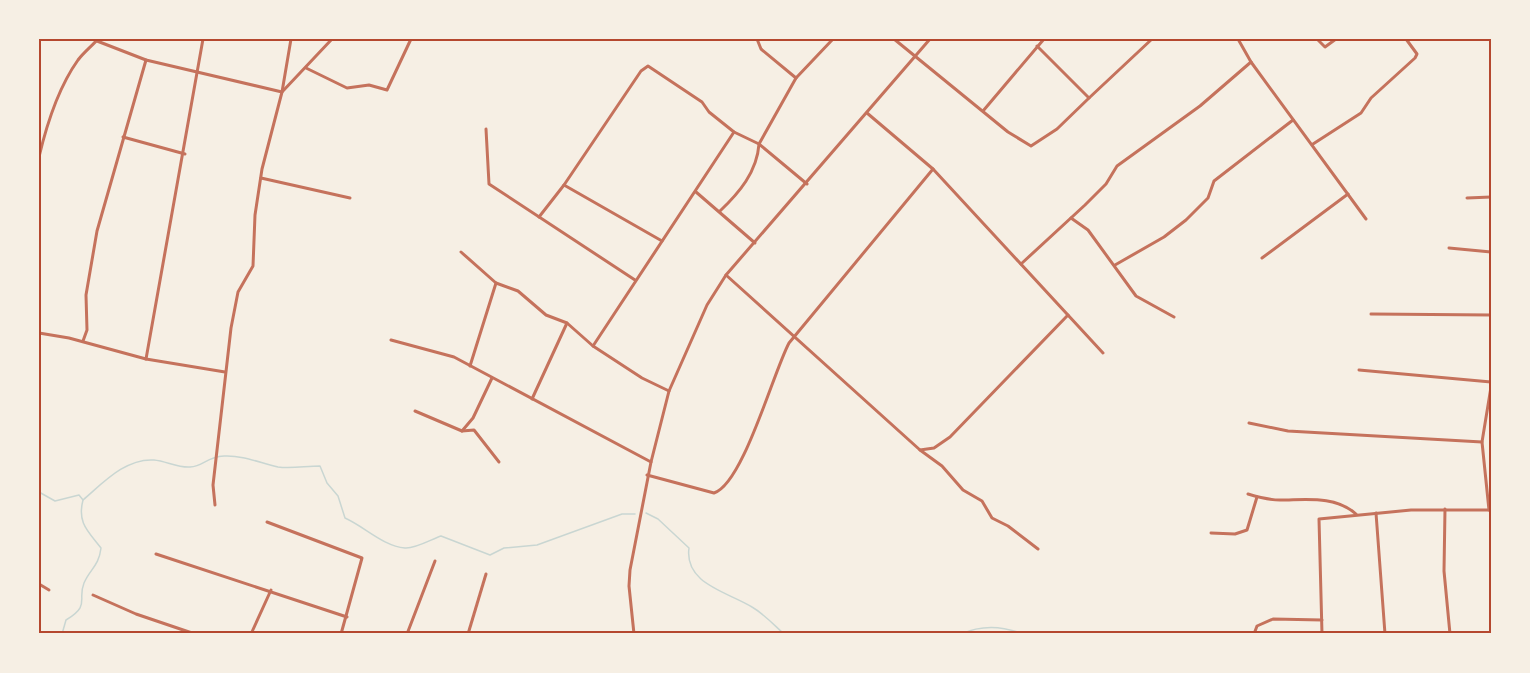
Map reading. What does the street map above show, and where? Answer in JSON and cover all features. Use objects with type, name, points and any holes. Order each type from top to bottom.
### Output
[{"type":"street","points":[[146,359],[203,39]]},
{"type":"street","points":[[215,505],[213,485],[225,372],[238,292],[253,266],[261,178],[268,137],[282,92],[291,39]]},
{"type":"street","points":[[282,92],[332,39]]},
{"type":"street","points":[[306,69],[347,88],[369,85],[387,90],[411,39]]},
{"type":"street","points":[[757,39],[761,49],[796,78]]},
{"type":"street","points":[[720,212],[750,175],[758,155],[759,144],[796,78],[833,39]]},
{"type":"street","points":[[894,39],[917,55],[983,111],[1031,146],[1056,129],[1152,39]]},
{"type":"street","points":[[634,634],[630,570],[647,475],[669,391],[707,305],[726,275],[930,39]]},
{"type":"street","points":[[983,111],[1044,39]]},
{"type":"street","points":[[1238,39],[1251,62],[1366,219]]},
{"type":"street","points":[[1317,39],[1324,47],[1336,39]]},
{"type":"street","points":[[1313,144],[1361,113],[1371,98],[1416,58],[1417,54],[1406,39]]},
{"type":"street","points":[[39,157],[46,129],[62,88],[78,60],[97,40],[146,60],[282,92]]},
{"type":"street","points":[[1037,46],[1089,99]]},
{"type":"street","points":[[83,341],[87,330],[86,295],[97,231],[146,60]]},
{"type":"street","points":[[1021,264],[1106,184],[1117,166],[1200,106],[1251,62]]},
{"type":"street","points":[[539,217],[564,185],[641,71],[648,66],[702,102],[709,112],[734,132],[759,144],[807,184]]},
{"type":"street","points":[[867,113],[933,169],[1103,353]]},
{"type":"street","points":[[1115,265],[1164,237],[1186,220],[1208,198],[1214,181],[1293,120]]},
{"type":"street","points":[[486,129],[489,184],[635,280]]},
{"type":"street","points":[[593,346],[734,132]]},
{"type":"street","points":[[123,137],[184,154]]},
{"type":"street","points":[[647,475],[714,493],[719,491],[739,467],[753,437],[779,362],[794,338],[933,169]]},
{"type":"street","points":[[261,178],[350,198]]},
{"type":"street","points":[[564,185],[662,241]]},
{"type":"street","points":[[696,192],[755,243]]},
{"type":"street","points":[[1262,258],[1348,194]]},
{"type":"street","points":[[1467,198],[1491,197]]},
{"type":"street","points":[[1071,218],[1088,230],[1142,301],[1174,317]]},
{"type":"street","points":[[1449,248],[1491,252]]},
{"type":"street","points":[[461,252],[496,283],[518,291],[546,315],[567,323],[593,346],[642,378],[669,391]]},
{"type":"street","points":[[726,275],[920,450],[934,459],[963,490],[982,501],[992,519],[1008,526],[1038,549]]},
{"type":"street","points":[[470,366],[496,283]]},
{"type":"street","points":[[1371,314],[1491,315]]},
{"type":"street","points":[[920,450],[934,448],[950,437],[1068,315]]},
{"type":"street","points":[[532,399],[567,323]]},
{"type":"street","points":[[39,333],[83,341],[146,359],[225,372]]},
{"type":"street","points":[[391,340],[445,353],[651,462]]},
{"type":"street","points":[[1359,370],[1491,382]]},
{"type":"street","points":[[462,431],[473,418],[492,378]]},
{"type":"street","points":[[1322,634],[1318,522],[1322,517],[1445,509],[1490,510],[1482,442],[1491,387]]},
{"type":"street","points":[[415,411],[462,431],[474,430],[499,462]]},
{"type":"street","points":[[1249,423],[1288,430],[1482,442]]},
{"type":"street","points":[[934,448],[934,459]]},
{"type":"street","points":[[1248,494],[1281,500],[1324,501],[1339,504],[1356,514]]},
{"type":"street","points":[[1212,533],[1235,534],[1247,530],[1257,496]]},
{"type":"street","points":[[1445,509],[1444,571],[1450,634]]},
{"type":"street","points":[[1376,513],[1385,634]]},
{"type":"street","points":[[267,522],[362,558],[341,634]]},
{"type":"street","points":[[156,554],[271,590],[347,617]]},
{"type":"street","points":[[407,634],[435,561]]},
{"type":"street","points":[[468,634],[486,574]]},
{"type":"street","points":[[39,584],[49,590]]},
{"type":"street","points":[[251,634],[271,590]]},
{"type":"street","points":[[93,595],[136,614],[195,634]]},
{"type":"street","points":[[1254,634],[1257,626],[1273,619],[1322,620]]},
{"type":"waterway","points":[[83,500],[115,473],[143,460],[190,467],[213,458],[231,456],[278,467],[320,466],[327,483],[338,496],[345,518],[397,547],[409,548],[441,536],[490,555],[504,548],[537,545],[622,514],[635,514]]},
{"type":"waterway","points":[[39,492],[55,501],[79,495],[83,500],[81,515],[85,526],[101,548],[96,563],[84,583],[81,606],[74,615],[66,620],[62,634]]},
{"type":"waterway","points":[[646,513],[658,519],[689,548],[689,560],[700,579],[756,610],[784,634]]},
{"type":"waterway","points":[[961,634],[976,629],[992,628],[1008,629],[1023,634]]}]
